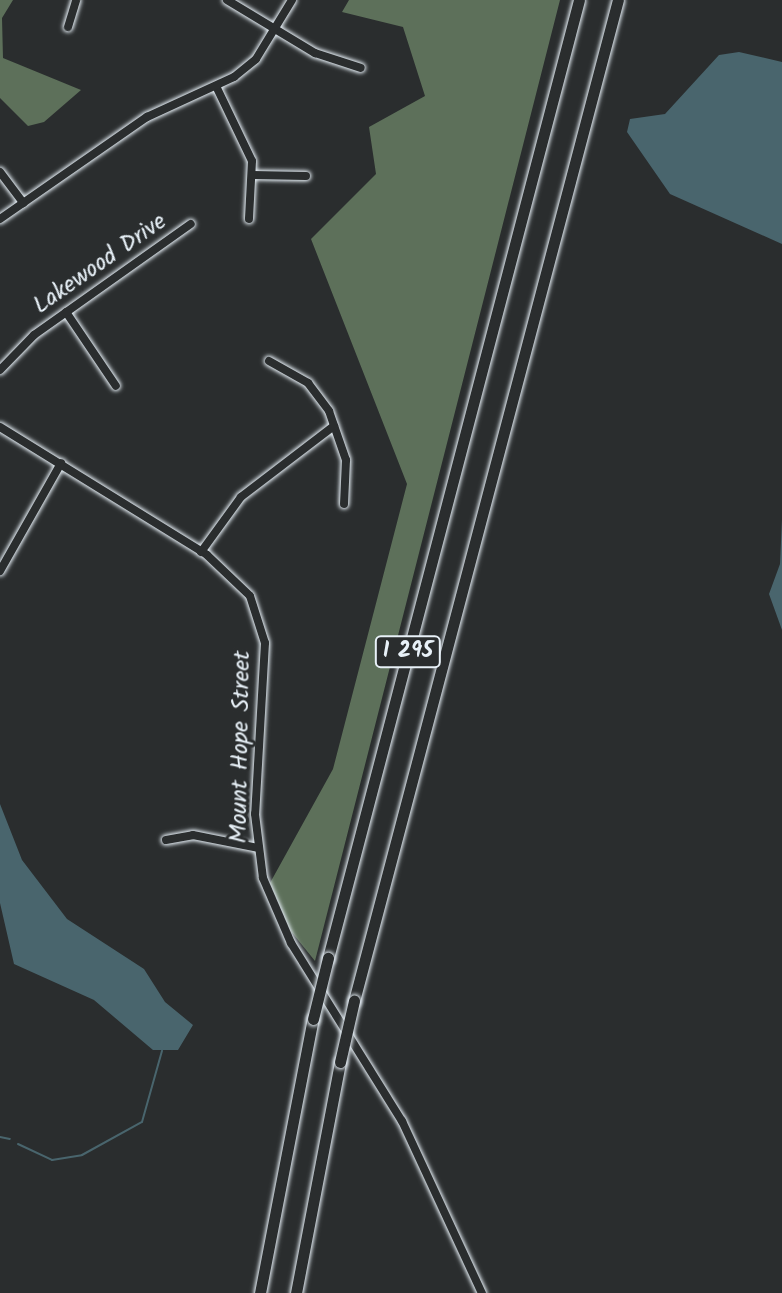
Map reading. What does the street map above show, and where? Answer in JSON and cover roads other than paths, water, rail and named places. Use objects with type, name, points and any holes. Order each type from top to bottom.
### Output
[{"type":"highway","name":"I 295","points":[[260,1293],[313,1019],[328,958],[579,0]]},
{"type":"highway","name":"I 295","points":[[296,1293],[354,1001],[616,0]]},
{"type":"street","points":[[68,27],[76,0]]},
{"type":"street","points":[[227,0],[276,29],[361,68]]},
{"type":"street","points":[[0,219],[147,117],[216,86],[256,59],[292,0]]},
{"type":"street","points":[[216,86],[248,146],[253,175],[249,219]]},
{"type":"street","points":[[0,172],[23,203]]},
{"type":"street","points":[[253,175],[306,176]]},
{"type":"street","name":"Lakewood Drive","points":[[0,370],[66,312],[191,224]]},
{"type":"street","points":[[66,312],[116,386]]},
{"type":"street","points":[[269,361],[308,383],[334,426],[346,460],[344,504]]},
{"type":"street","points":[[201,552],[241,497],[334,426]]},
{"type":"street","name":"Mount Hope Street","points":[[0,427],[201,552],[242,583],[265,643],[258,848],[274,912],[402,1121],[477,1291]]},
{"type":"street","points":[[0,571],[3,559],[61,463]]},
{"type":"street","points":[[166,840],[193,835],[258,848]]},
{"type":"water","points":[[739,52],[782,62],[782,244],[670,194],[627,132],[630,119],[665,114],[719,55]]},
{"type":"water","points":[[782,519],[782,630],[769,594],[780,564]]},
{"type":"water","points":[[0,804],[22,860],[67,919],[144,969],[165,1002],[193,1025],[178,1050],[153,1050],[94,1000],[14,964],[0,903]]},
{"type":"waterway","points":[[18,1144],[52,1160],[82,1155],[142,1122],[162,1051]]},
{"type":"waterway","points":[[0,1137],[10,1139]]}]
